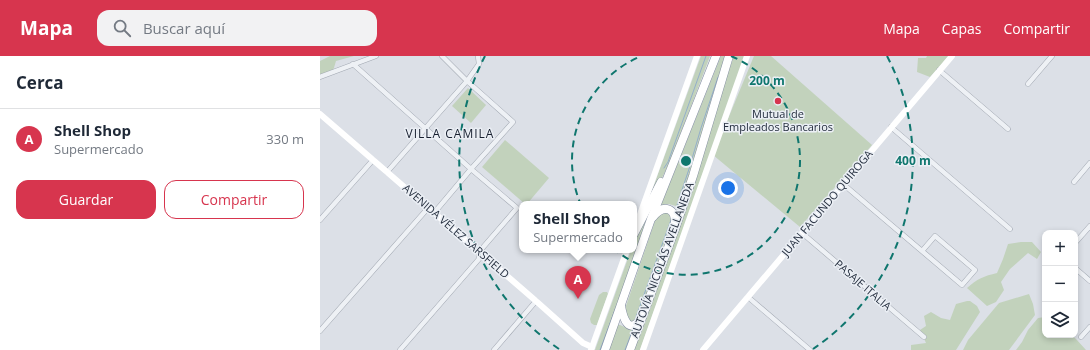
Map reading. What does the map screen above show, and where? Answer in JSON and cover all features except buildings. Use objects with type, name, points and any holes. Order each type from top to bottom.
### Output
[{"type":"highway","name":"AUTOVÍA NICOLÁS AVELLANEDA","points":[[605,350],[651,219],[716,56]]},
{"type":"highway","name":"AUTOVÍA NICOLÁS AVELLANEDA","points":[[630,350],[693,176],[729,56]]},
{"type":"highway","points":[[637,226],[681,144]]},
{"type":"highway","points":[[651,219],[660,210],[670,210],[675,216],[675,229]]},
{"type":"highway","points":[[621,306],[624,320],[630,325],[638,323],[643,315]]},
{"type":"street","points":[[320,77],[376,56]]},
{"type":"street","points":[[434,213],[513,122],[467,81],[442,56]]},
{"type":"street","points":[[387,172],[467,81],[479,64],[478,56]]},
{"type":"street","points":[[637,224],[697,56]]},
{"type":"street","points":[[642,350],[747,56]]},
{"type":"street","name":"JUAN FACUNDO QUIROGA","points":[[703,350],[952,56]]},
{"type":"street","points":[[1028,84],[1052,56]]},
{"type":"street","points":[[353,64],[517,208],[479,252],[479,259],[400,350]]},
{"type":"street","points":[[939,70],[1008,129]]},
{"type":"street","name":"AVENIDA VÉLEZ SARSFIELD","points":[[320,114],[536,300],[583,343],[591,348]]},
{"type":"street","points":[[891,127],[1010,229]]},
{"type":"street","points":[[320,220],[373,160]]},
{"type":"street","points":[[1074,182],[1090,163]]},
{"type":"street","points":[[843,184],[962,285],[975,270],[935,236],[922,251]]},
{"type":"street","points":[[320,332],[428,208]]},
{"type":"street","points":[[1078,240],[1090,226]]},
{"type":"street","name":"PASAJE ITALIA","points":[[802,233],[924,338]]},
{"type":"street","points":[[591,348],[626,253]]},
{"type":"street","points":[[1078,271],[1090,281]]},
{"type":"street","points":[[748,297],[810,350]]},
{"type":"street","points":[[494,350],[536,300]]},
{"type":"street","points":[[1081,337],[1090,327]]},
{"type":"green space","points":[[330,56],[354,56],[336,61],[333,71],[320,76],[320,61]]},
{"type":"green space","points":[[701,56],[710,56],[671,159],[639,226]]},
{"type":"green space","points":[[721,56],[726,56],[691,174],[679,207],[669,204],[661,205]]},
{"type":"green space","points":[[734,56],[745,56],[640,350],[634,350],[692,191]]},
{"type":"green space","name":"Mutual de Empleados Bancarios","points":[[754,56],[771,56],[872,145],[800,227],[713,155]]},
{"type":"green space","points":[[927,56],[949,56],[930,77],[917,72],[918,58],[926,58]]},
{"type":"green space","points":[[468,88],[486,105],[471,123],[452,106]]},
{"type":"green space","points":[[505,140],[549,178],[530,201],[522,201],[482,167]]},
{"type":"green space","points":[[656,199],[603,350],[595,350],[630,253],[637,253],[637,237]]},
{"type":"green space","points":[[667,211],[672,220],[640,316],[638,319],[630,322],[625,309],[657,215]]},
{"type":"green space","points":[[1032,242],[1041,252],[1037,259],[1028,253],[1010,269],[1001,282],[1004,290],[996,302],[987,306],[967,288],[981,278],[997,273],[1008,244]]},
{"type":"green space","points":[[603,292],[607,292],[608,294],[597,325],[594,325],[591,323],[590,319],[599,295]]},
{"type":"green space","points":[[1029,294],[1035,315],[1009,350],[963,350],[968,340],[999,303]]},
{"type":"green space","points":[[970,301],[977,306],[980,312],[956,350],[911,350],[911,345],[926,343],[920,330],[926,326],[924,316],[931,312],[941,318],[950,320],[956,304]]},
{"type":"green space","points":[[1042,317],[1042,338],[1075,338],[1086,350],[1016,350],[1028,330],[1038,318]]},
{"type":"green space","points":[[618,325],[627,328],[636,326],[627,350],[609,350]]},
{"type":"waterway","points":[[664,168],[668,162],[706,56]]},
{"type":"waterway","points":[[677,205],[718,77]]},
{"type":"waterway","points":[[636,317],[671,220]]},
{"type":"waterway","points":[[600,350],[616,307]]},
{"type":"waterway","points":[[625,350],[633,329]]},
{"type":"place","name":"Mutual de Empleados Bancarios","points":[[778,101]]},
{"type":"place","name":"Shell Shop","points":[[578,299]]},
{"type":"district","name":"VILLA CAMILA","points":[[450,134]]}]
